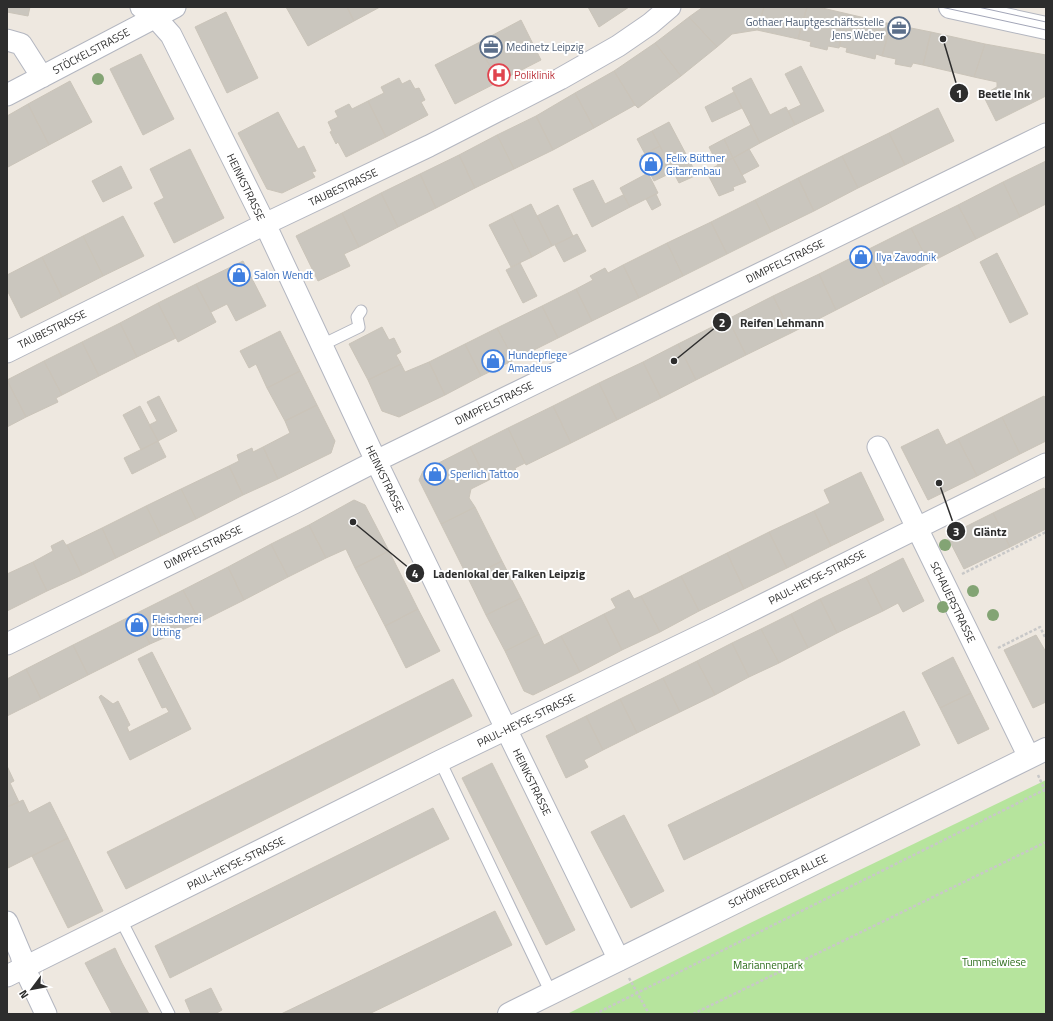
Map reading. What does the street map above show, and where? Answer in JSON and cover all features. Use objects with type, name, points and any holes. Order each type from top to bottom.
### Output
[{"type":"main road","points":[[950,7],[1046,28]]},
{"type":"main road","name":"SCHÖNEFELDER ALLEE","points":[[509,1014],[1037,753]]},
{"type":"street","name":"STÖCKELSTRASSE","points":[[7,95],[42,77],[148,12],[175,7]]},
{"type":"street","name":"TAUBESTRASSE","points":[[7,352],[265,224],[429,146],[560,79],[618,46],[650,24],[670,7]]},
{"type":"street","name":"HEINKSTRASSE","points":[[148,12],[171,35],[265,224],[376,461],[619,960]]},
{"type":"street","points":[[7,40],[21,44],[42,77]]},
{"type":"street","name":"DIMPFELSTRASSE","points":[[7,644],[376,461],[1046,134]]},
{"type":"street","name":"SCHAUERSTRASSE","points":[[878,446],[980,657],[1037,753]]},
{"type":"street","name":"PAUL-HEYSE-STRASSE","points":[[15,972],[440,761],[718,627],[1046,464]]},
{"type":"street","points":[[7,922],[22,955],[15,972],[46,1014]]},
{"type":"lane","points":[[322,346],[359,328],[357,317],[361,311]]},
{"type":"lane","points":[[440,761],[551,993]]},
{"type":"lane","points":[[121,920],[168,1014]]},
{"type":"path","points":[[943,582],[1046,532]]},
{"type":"path","points":[[980,657],[1040,627],[1046,639]]},
{"type":"path","points":[[595,1014],[1046,789]]},
{"type":"path","points":[[693,1014],[1046,842]]},
{"type":"path","points":[[619,960],[649,1014]]},
{"type":"green space","name":"Mariannenpark","points":[[1046,780],[1046,1014],[567,1014],[746,925]]},
{"type":"building","points":[[7,7],[30,7],[28,16],[7,12]]},
{"type":"building","points":[[286,7],[347,7],[354,21],[308,46]]},
{"type":"building","points":[[347,7],[380,7],[354,21]]},
{"type":"building","points":[[588,7],[629,7],[599,27]]},
{"type":"building","points":[[703,7],[764,7],[757,30],[732,34],[717,47],[689,17]]},
{"type":"building","points":[[764,7],[807,7],[798,39],[757,30]]},
{"type":"building","points":[[807,7],[818,7],[848,14],[839,48],[828,46],[827,50],[810,46],[811,42],[798,39]]},
{"type":"building","points":[[226,12],[258,78],[227,93],[195,27]]},
{"type":"building","points":[[848,14],[891,24],[882,56],[876,54],[875,59],[846,52],[847,48],[839,46]]},
{"type":"building","points":[[689,17],[717,47],[681,76],[655,43]]},
{"type":"building","points":[[521,20],[541,60],[498,82],[478,43]]},
{"type":"building","points":[[891,24],[931,32],[923,65],[913,63],[911,67],[895,64],[896,59],[882,56]]},
{"type":"building","points":[[931,32],[985,44],[974,77],[923,65]]},
{"type":"building","points":[[478,43],[498,82],[455,104],[435,65]]},
{"type":"building","points":[[655,43],[681,76],[638,108],[614,71]]},
{"type":"building","points":[[985,44],[1046,55],[1046,96],[996,121],[983,95],[997,87],[997,82],[974,77]]},
{"type":"building","points":[[141,54],[174,119],[143,135],[110,69]]},
{"type":"building","points":[[801,66],[824,111],[795,125],[788,111],[801,105],[785,74]]},
{"type":"building","points":[[614,71],[635,105],[594,128],[575,93]]},
{"type":"building","points":[[399,78],[402,84],[410,80],[415,89],[419,88],[425,100],[421,102],[428,115],[386,137],[368,101],[384,93],[381,87]]},
{"type":"building","points":[[751,78],[770,115],[786,107],[795,125],[760,143],[732,88]]},
{"type":"building","points":[[70,81],[92,122],[49,145],[28,104]]},
{"type":"building","points":[[734,92],[742,108],[712,122],[705,107]]},
{"type":"building","points":[[575,93],[594,128],[553,150],[536,116]]},
{"type":"building","points":[[368,101],[386,137],[346,157],[338,142],[336,144],[330,132],[332,131],[328,122],[338,117],[335,111],[349,104],[352,109]]},
{"type":"building","points":[[28,104],[49,145],[8,167],[7,116]]},
{"type":"building","points":[[938,108],[954,141],[905,165],[889,133]]},
{"type":"building","points":[[278,112],[298,149],[304,146],[316,171],[312,172],[315,177],[282,193],[267,189],[238,133]]},
{"type":"building","points":[[536,116],[553,150],[514,169],[497,135]]},
{"type":"building","points":[[669,122],[697,175],[679,183],[652,131]]},
{"type":"building","points":[[751,125],[760,143],[733,158],[724,139]]},
{"type":"building","points":[[652,131],[660,146],[645,154],[637,139]]},
{"type":"building","points":[[889,133],[905,165],[858,188],[842,156]]},
{"type":"building","points":[[497,135],[514,169],[475,188],[459,155]]},
{"type":"building","points":[[724,139],[733,158],[718,165],[709,147]]},
{"type":"building","points":[[660,146],[673,172],[654,181],[641,156]]},
{"type":"building","points":[[190,149],[224,218],[174,243],[154,203],[164,198],[150,169]]},
{"type":"building","points":[[749,149],[759,166],[742,175],[733,158]]},
{"type":"building","points":[[459,155],[475,188],[436,208],[420,174]]},
{"type":"building","points":[[842,156],[858,188],[814,211],[798,178]]},
{"type":"building","points":[[733,158],[746,182],[733,187],[734,190],[719,196],[706,171]]},
{"type":"building","points":[[1046,161],[1046,204],[1020,217],[1003,182]]},
{"type":"building","points":[[121,166],[132,188],[103,202],[92,181]]},
{"type":"building","points":[[648,173],[658,193],[630,207],[620,188]]},
{"type":"building","points":[[420,174],[436,208],[398,227],[381,193]]},
{"type":"building","points":[[798,178],[814,211],[771,232],[755,200]]},
{"type":"building","points":[[593,180],[605,204],[623,195],[630,207],[592,227],[573,189]]},
{"type":"building","points":[[1003,182],[1020,217],[976,239],[958,205]]},
{"type":"building","points":[[381,193],[398,227],[359,247],[342,213]]},
{"type":"building","points":[[656,194],[661,205],[652,210],[646,199]]},
{"type":"building","points":[[755,200],[771,232],[727,254],[711,222]]},
{"type":"building","points":[[531,204],[552,246],[532,257],[511,214]]},
{"type":"building","points":[[558,205],[573,236],[552,246],[537,216]]},
{"type":"building","points":[[958,205],[976,239],[929,263],[911,228]]},
{"type":"building","points":[[342,213],[359,247],[344,254],[350,266],[318,281],[296,236]]},
{"type":"building","points":[[511,214],[532,257],[511,267],[489,225]]},
{"type":"building","points":[[123,216],[144,256],[103,276],[83,236]]},
{"type":"building","points":[[711,222],[727,254],[683,276],[667,243]]},
{"type":"building","points":[[911,228],[929,263],[885,285],[867,250]]},
{"type":"building","points":[[577,234],[586,251],[564,262],[555,245]]},
{"type":"building","points":[[83,236],[103,276],[62,297],[42,257]]},
{"type":"building","points":[[667,243],[683,276],[639,298],[623,265]]},
{"type":"building","points":[[867,250],[885,285],[836,310],[819,274]]},
{"type":"building","points":[[997,253],[1028,314],[1010,323],[980,262]]},
{"type":"building","points":[[42,257],[62,297],[21,318],[7,290],[7,275]]},
{"type":"building","points":[[243,261],[266,306],[236,321],[227,304],[211,312],[196,284]]},
{"type":"building","points":[[520,263],[537,296],[523,303],[506,270]]},
{"type":"building","points":[[623,265],[639,298],[592,321],[576,289],[593,280],[590,276],[605,268],[608,273]]},
{"type":"building","points":[[819,274],[836,310],[791,333],[773,296]]},
{"type":"building","points":[[196,284],[216,322],[178,342],[158,303]]},
{"type":"building","points":[[576,289],[592,321],[558,338],[542,306]]},
{"type":"building","points":[[773,296],[791,333],[746,355],[728,319]]},
{"type":"building","points":[[158,303],[176,338],[137,357],[120,323]]},
{"type":"building","points":[[542,306],[558,338],[514,360],[497,328]]},
{"type":"building","points":[[728,319],[746,355],[696,380],[678,344]]},
{"type":"building","points":[[120,323],[137,357],[99,376],[82,342]]},
{"type":"building","points":[[382,327],[389,340],[394,338],[401,352],[396,355],[401,364],[368,380],[349,344]]},
{"type":"building","points":[[497,328],[514,360],[481,376],[465,344]]},
{"type":"building","points":[[280,331],[300,371],[267,388],[256,364],[249,368],[240,351]]},
{"type":"building","points":[[82,342],[99,376],[62,395],[44,361]]},
{"type":"building","points":[[465,344],[481,376],[445,395],[429,362]]},
{"type":"building","points":[[678,344],[696,380],[661,398],[643,362]]},
{"type":"building","points":[[44,361],[62,395],[56,398],[58,402],[26,417],[7,380]]},
{"type":"building","points":[[429,362],[445,395],[399,417],[382,411],[368,380],[401,364],[405,372]]},
{"type":"building","points":[[643,362],[661,398],[617,420],[599,383]]},
{"type":"building","points":[[300,371],[317,405],[285,421],[267,388]]},
{"type":"building","points":[[7,380],[26,417],[7,427]]},
{"type":"building","points":[[599,383],[617,420],[571,443],[553,406]]},
{"type":"building","points":[[159,396],[177,431],[158,441],[149,425],[157,421],[147,402]]},
{"type":"building","points":[[1044,396],[1046,399],[1046,441],[1020,454],[1002,417]]},
{"type":"building","points":[[317,405],[335,441],[331,453],[278,479],[263,447],[290,433],[285,421]]},
{"type":"building","points":[[140,406],[158,441],[141,450],[123,415]]},
{"type":"building","points":[[553,406],[571,443],[526,465],[508,428]]},
{"type":"building","points":[[1002,417],[1020,454],[977,476],[958,439]]},
{"type":"building","points":[[508,428],[525,463],[515,468],[516,471],[500,479],[498,475],[487,481],[470,447]]},
{"type":"building","points":[[938,429],[946,445],[958,439],[977,476],[928,500],[901,447]]},
{"type":"building","points":[[158,441],[166,457],[132,474],[124,458]]},
{"type":"building","points":[[263,447],[278,479],[243,495],[229,466],[239,461],[237,455],[252,448],[253,452]]},
{"type":"building","points":[[470,447],[487,481],[471,489],[469,498],[475,507],[441,524],[419,480],[423,471]]},
{"type":"building","points":[[229,466],[243,495],[196,519],[181,489]]},
{"type":"building","points":[[861,472],[884,520],[831,546],[814,511],[830,503],[824,490]]},
{"type":"building","points":[[1044,488],[1046,491],[1046,529],[1010,547],[993,513]]},
{"type":"building","points":[[181,489],[196,519],[161,536],[146,506]]},
{"type":"building","points":[[354,500],[365,505],[389,551],[355,568],[346,549],[326,558],[309,525]]},
{"type":"building","points":[[146,506],[161,536],[116,558],[102,528]]},
{"type":"building","points":[[475,507],[502,561],[468,578],[441,524]]},
{"type":"building","points":[[814,511],[831,546],[787,568],[769,532]]},
{"type":"building","points":[[993,513],[1010,547],[964,569],[947,536]]},
{"type":"building","points":[[309,525],[326,558],[288,577],[271,544]]},
{"type":"building","points":[[102,528],[116,558],[82,575],[67,545]]},
{"type":"building","points":[[769,532],[787,568],[744,589],[727,553]]},
{"type":"building","points":[[63,540],[82,575],[47,591],[33,562],[53,551],[51,546]]},
{"type":"building","points":[[271,544],[288,577],[244,600],[228,567]]},
{"type":"building","points":[[389,551],[418,609],[385,626],[355,568]]},
{"type":"building","points":[[727,553],[744,589],[699,611],[681,576]]},
{"type":"building","points":[[903,558],[924,601],[903,612],[898,603],[883,611],[866,577]]},
{"type":"building","points":[[502,561],[521,598],[486,615],[468,578]]},
{"type":"building","points":[[33,562],[47,591],[7,611],[7,574]]},
{"type":"building","points":[[228,567],[244,600],[200,622],[183,590]]},
{"type":"building","points":[[681,576],[699,611],[660,632],[641,596]]},
{"type":"building","points":[[866,577],[883,611],[837,633],[820,599]]},
{"type":"building","points":[[183,590],[200,622],[150,644],[135,614]]},
{"type":"building","points":[[629,590],[634,599],[641,596],[660,632],[622,650],[604,614],[616,608],[611,599]]},
{"type":"building","points":[[521,598],[539,634],[505,651],[486,615]]},
{"type":"building","points":[[820,599],[837,633],[808,648],[791,614]]},
{"type":"building","points":[[418,609],[440,651],[406,668],[385,626]]},
{"type":"building","points":[[135,614],[150,644],[88,675],[73,645]]},
{"type":"building","points":[[604,614],[622,650],[580,672],[561,636]]},
{"type":"building","points":[[791,614],[808,648],[779,663],[761,629]]},
{"type":"building","points":[[761,629],[779,663],[749,677],[732,643]]},
{"type":"building","points":[[539,634],[544,645],[561,636],[580,672],[533,695],[524,691],[505,651]]},
{"type":"building","points":[[1036,635],[1046,652],[1046,702],[1033,708],[1004,650]]},
{"type":"building","points":[[732,643],[749,677],[715,695],[697,661]]},
{"type":"building","points":[[73,645],[88,675],[41,699],[26,669]]},
{"type":"building","points":[[152,652],[191,729],[130,760],[99,697],[101,695],[113,704],[118,701],[130,725],[127,727],[129,732],[169,712],[166,707],[162,708],[138,659]]},
{"type":"building","points":[[953,657],[971,693],[940,708],[922,673]]},
{"type":"building","points":[[697,661],[715,695],[680,712],[663,678]]},
{"type":"building","points":[[26,669],[41,699],[7,716],[7,679]]},
{"type":"building","points":[[663,678],[680,712],[637,733],[620,699]]},
{"type":"building","points":[[453,679],[472,716],[126,889],[107,852]]},
{"type":"building","points":[[971,693],[989,729],[958,744],[940,708]]},
{"type":"building","points":[[620,699],[637,733],[603,750],[586,716]]},
{"type":"building","points":[[904,711],[920,745],[684,860],[668,825]]},
{"type":"building","points":[[586,716],[603,750],[584,760],[588,767],[566,778],[546,736]]},
{"type":"building","points":[[492,763],[575,930],[546,945],[462,778]]},
{"type":"building","points":[[7,766],[14,781],[10,783],[19,802],[7,807]]},
{"type":"building","points":[[23,800],[29,813],[50,802],[68,838],[8,868],[7,807]]},
{"type":"building","points":[[433,808],[449,839],[170,978],[155,946]]},
{"type":"building","points":[[624,815],[664,891],[631,908],[591,832]]},
{"type":"building","points":[[68,838],[103,911],[68,928],[32,856]]},
{"type":"building","points":[[495,911],[512,945],[369,1014],[281,1014]]},
{"type":"building","points":[[115,948],[149,1014],[112,1014],[85,963]]},
{"type":"building","points":[[211,988],[222,1010],[215,1014],[191,1014],[185,1000]]},
{"type":"tram line","points":[[941,7],[1046,30]]},
{"type":"tram line","points":[[978,7],[1046,22]]},
{"type":"place","name":"Gothaer Hauptgeschäftsstelle Jens Weber","points":[[899,28]]},
{"type":"place","name":"Beetle Ink","points":[[943,39]]},
{"type":"place","name":"Medinetz Leipzig","points":[[491,47]]},
{"type":"place","name":"Poliklinik","points":[[499,75]]},
{"type":"place","name":"Felix Büttner Gitarrenbau","points":[[651,164]]},
{"type":"place","name":"Ilya Zavodnik","points":[[861,257]]},
{"type":"place","name":"Salon Wendt","points":[[239,275]]},
{"type":"place","name":"Hundepflege Amadeus","points":[[493,361]]},
{"type":"place","name":"Reifen Lehmann","points":[[674,361]]},
{"type":"place","name":"Sperlich Tattoo","points":[[435,474]]},
{"type":"place","name":"Gläntz","points":[[939,483]]},
{"type":"place","name":"Ladenlokal der Falken Leipzig","points":[[353,522]]},
{"type":"place","name":"Fleischerei Utting","points":[[137,625]]},
{"type":"park label","name":"Tummelwiese","points":[[994,962]]}]
